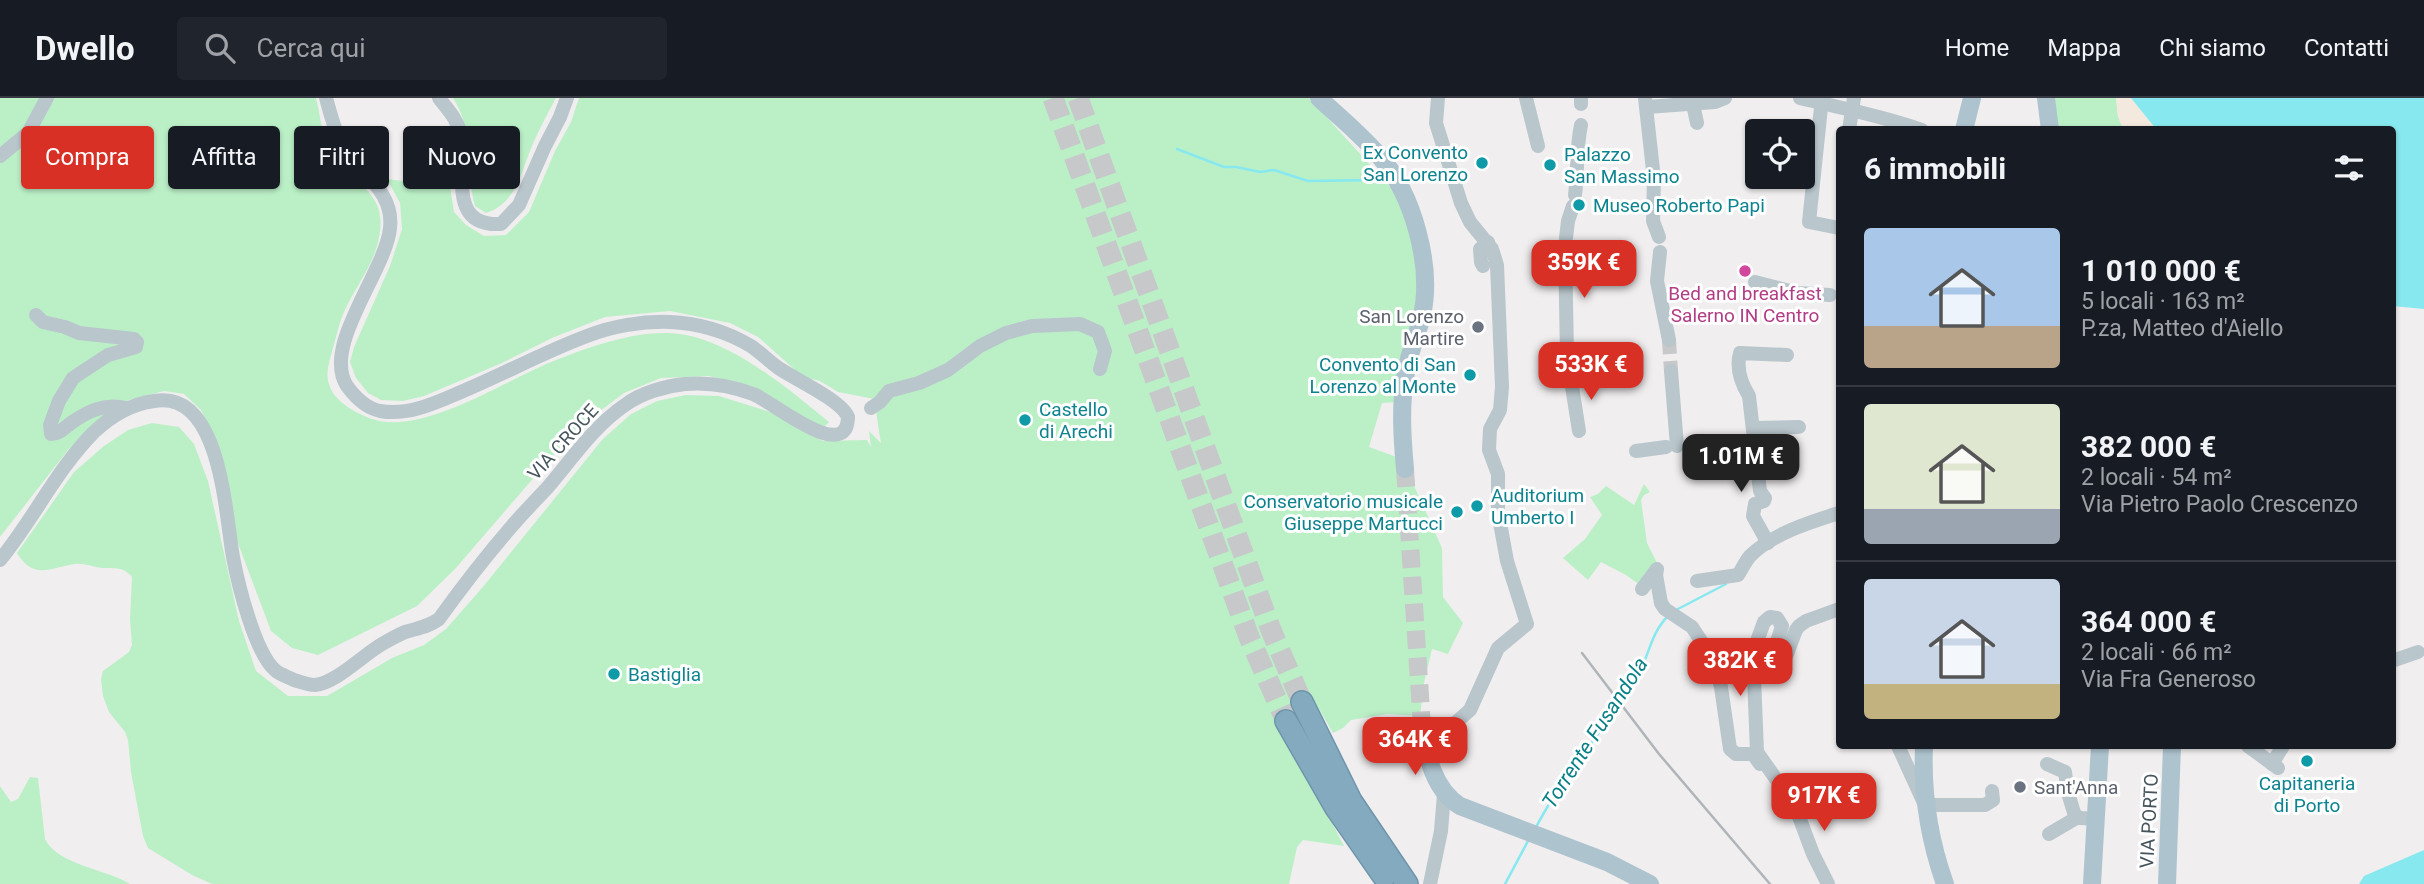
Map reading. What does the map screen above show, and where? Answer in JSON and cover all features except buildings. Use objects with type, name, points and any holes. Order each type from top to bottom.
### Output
[{"type":"highway","points":[[1302,702],[1308,739],[1343,805],[1399,881]]},
{"type":"highway","points":[[1286,721],[1308,739]]},
{"type":"main road","points":[[1319,98],[1384,161],[1401,188],[1413,217],[1420,245],[1424,298],[1405,375],[1401,426],[1405,468]]},
{"type":"main road","points":[[1965,126],[1972,98]]},
{"type":"main road","points":[[2046,98],[2050,126]]},
{"type":"main road","points":[[1423,734],[1436,780],[1444,793],[1460,806],[1607,862],[1650,884]]},
{"type":"main road","points":[[2092,884],[2087,818],[2099,749]]},
{"type":"main road","name":"VIA PORTO","points":[[2167,884],[2172,749]]},
{"type":"main road","points":[[1918,756],[1925,805],[1945,884]]},
{"type":"street","points":[[0,156],[28,133],[47,98]]},
{"type":"street","name":"VIA CROCE","points":[[0,560],[94,432],[126,408],[153,401],[176,400],[187,406],[198,418],[219,471],[236,570],[254,633],[275,670],[306,684],[316,685],[328,681],[381,644],[405,632],[431,625],[439,619],[487,555],[594,432],[625,404],[654,391],[685,384],[720,385],[756,394],[820,433],[834,435],[845,429],[848,417],[840,405],[778,368],[751,347],[726,333],[669,322],[608,328],[428,406],[404,412],[378,411],[361,402],[346,384],[339,362],[343,344],[383,250],[390,228],[389,206],[377,185],[347,152],[337,134],[326,98]]},
{"type":"street","points":[[439,98],[456,120],[461,135],[461,186],[464,206],[487,225],[501,224],[519,205],[567,98]]},
{"type":"street","points":[[1423,734],[1446,731],[1471,710],[1497,648],[1527,624],[1507,561],[1498,512],[1498,474],[1489,450],[1490,429],[1500,410],[1502,387],[1497,265],[1488,242],[1470,222],[1461,203],[1436,123],[1438,98]]},
{"type":"street","points":[[1526,98],[1538,146]]},
{"type":"street","points":[[1669,340],[1657,281],[1659,245],[1653,221],[1654,179],[1646,103],[1693,104],[1725,98]]},
{"type":"street","points":[[1800,98],[1852,105],[1910,126]]},
{"type":"street","points":[[1821,101],[1806,220],[1836,227]]},
{"type":"street","points":[[1693,104],[1697,123]]},
{"type":"street","points":[[1849,126],[1852,105]]},
{"type":"street","points":[[1579,431],[1567,355],[1566,242],[1578,172],[1576,147],[1581,125]]},
{"type":"street","points":[[1483,266],[1480,249],[1488,242]]},
{"type":"street","points":[[1755,282],[1798,293],[1830,295]]},
{"type":"street","points":[[36,314],[43,322],[79,333],[134,339],[137,342],[136,347],[108,355],[73,378],[59,401],[50,425],[51,434],[59,433],[73,421],[94,410],[114,405],[126,408]]},
{"type":"street","points":[[871,408],[889,391],[937,375],[990,340],[1031,326],[1080,324],[1098,332],[1105,351],[1100,369]]},
{"type":"street","points":[[1567,355],[1586,353]]},
{"type":"street","points":[[1768,543],[1753,516],[1755,504],[1765,500],[1760,491],[1749,396],[1740,376],[1740,353],[1787,355]]},
{"type":"street","points":[[1636,451],[1672,447],[1671,371]]},
{"type":"street","points":[[1752,428],[1800,427]]},
{"type":"street","points":[[1697,581],[1738,575],[1752,554],[1768,543],[1797,528],[1836,514]]},
{"type":"street","points":[[1642,589],[1657,569],[1660,598],[1665,608],[1683,619],[1699,635],[1713,659],[1721,687],[1730,749],[1736,754],[1753,754],[1782,794],[1788,797]]},
{"type":"street","points":[[1828,884],[1813,854],[1795,806],[1757,752],[1753,652],[1764,622],[1770,617],[1777,618],[1782,626],[1772,658],[1778,662],[1785,659],[1796,630],[1802,624],[1836,610]]},
{"type":"street","points":[[2396,660],[2418,652]]},
{"type":"street","points":[[2252,749],[2275,766],[2282,749]]},
{"type":"street","points":[[2049,834],[2087,818],[2068,793],[2065,772],[2053,766],[2059,789]]},
{"type":"street","points":[[1925,805],[1986,805],[1993,800],[1992,791]]},
{"type":"street","points":[[1430,884],[1441,831],[1444,793]]},
{"type":"green space","points":[[0,98],[316,98],[322,126],[294,126],[294,189],[366,189],[379,211],[381,226],[377,246],[342,317],[328,371],[329,384],[336,396],[350,409],[366,417],[389,422],[430,416],[583,350],[626,337],[669,333],[691,336],[734,353],[775,379],[829,422],[824,427],[802,420],[757,388],[709,376],[661,378],[624,393],[575,430],[455,569],[417,606],[318,655],[292,648],[271,631],[236,538],[212,432],[201,410],[184,394],[164,391],[129,400],[95,423],[68,450],[0,537]]},
{"type":"green space","points":[[453,98],[556,98],[520,177],[520,126],[464,126]]},
{"type":"green space","points":[[579,98],[1309,98],[1395,192],[1413,241],[1417,285],[1413,329],[1400,402],[1382,403],[1369,447],[1402,459],[1442,548],[1443,597],[1463,623],[1448,654],[1432,649],[1420,716],[1387,714],[1351,720],[1333,733],[1311,695],[1275,713],[1344,846],[1303,840],[1297,847],[1289,884],[212,884],[148,848],[143,836],[131,772],[128,740],[109,712],[101,679],[103,671],[129,652],[132,645],[132,577],[129,573],[115,568],[82,564],[36,569],[29,567],[17,553],[74,472],[104,446],[128,430],[152,423],[179,427],[194,444],[208,481],[239,621],[256,671],[288,696],[327,696],[392,658],[424,645],[446,629],[602,440],[631,414],[657,401],[686,395],[719,396],[780,415],[800,430],[823,441],[867,440],[871,447],[869,431],[881,443],[874,399],[838,392],[820,381],[803,377],[758,337],[730,323],[670,311],[605,317],[424,396],[403,401],[381,400],[368,393],[356,378],[350,362],[390,266],[402,229],[400,203],[389,179],[403,181],[403,189],[450,189],[454,212],[466,225],[484,236],[506,235],[529,212],[555,151],[571,122]]},
{"type":"green space","points":[[2054,98],[2116,98],[2122,126],[2058,126]]},
{"type":"green space","points":[[472,189],[514,189],[506,201],[486,213],[475,206]]},
{"type":"green space","points":[[1644,484],[1650,492],[1641,500],[1647,543],[1657,563],[1640,585],[1601,562],[1588,580],[1563,558],[1585,539],[1602,515],[1590,497],[1606,486],[1634,505]]},
{"type":"green space","points":[[30,777],[38,778],[45,839],[51,848],[71,861],[130,884],[0,884],[0,786],[11,802],[18,799]]},
{"type":"sand","points":[[2116,98],[2131,98],[2154,126],[2122,126]]},
{"type":"water","points":[[2131,98],[2424,98],[2424,309],[2396,306],[2396,126],[2154,126]]},
{"type":"water","points":[[2424,850],[2424,884],[2359,884],[2364,876]]},
{"type":"waterway","points":[[1177,149],[1224,167],[1260,172],[1274,170],[1308,181],[1377,180]]},
{"type":"waterway","name":"Torrente Fusandola","points":[[1676,610],[1726,584]]},
{"type":"waterway","name":"Torrente Fusandola","points":[[1535,829],[1558,790],[1637,677],[1657,630],[1668,616]]},
{"type":"waterway","name":"Torrente Fusandola","points":[[1505,884],[1528,841]]},
{"type":"tunnel","points":[[1053,98],[1249,637],[1286,721]]},
{"type":"tunnel","points":[[1078,98],[1271,630],[1302,702]]},
{"type":"tunnel","points":[[1669,340],[1671,371]]},
{"type":"tunnel","points":[[1405,469],[1422,726]]},
{"type":"railway","points":[[1582,653],[1659,754],[1770,884]]},
{"type":"place","name":"Ex Convento San Lorenzo","points":[[1482,163]]},
{"type":"place","name":"Palazzo San Massimo","points":[[1550,165]]},
{"type":"place","name":"Museo Roberto Papi","points":[[1579,205]]},
{"type":"place","name":"Bed and breakfast Salerno IN Centro","points":[[1745,271]]},
{"type":"place","name":"San Lorenzo Martire","points":[[1478,327]]},
{"type":"place","name":"Convento di San Lorenzo al Monte","points":[[1470,375]]},
{"type":"place","name":"Castello di Arechi","points":[[1025,420]]},
{"type":"place","name":"Auditorium Umberto I","points":[[1477,506]]},
{"type":"place","name":"Conservatorio musicale Giuseppe Martucci","points":[[1457,512]]},
{"type":"place","name":"Bastiglia","points":[[614,674]]},
{"type":"place","name":"Capitaneria di Porto","points":[[2307,761]]},
{"type":"place","name":"Sant'Anna","points":[[2020,787]]}]
